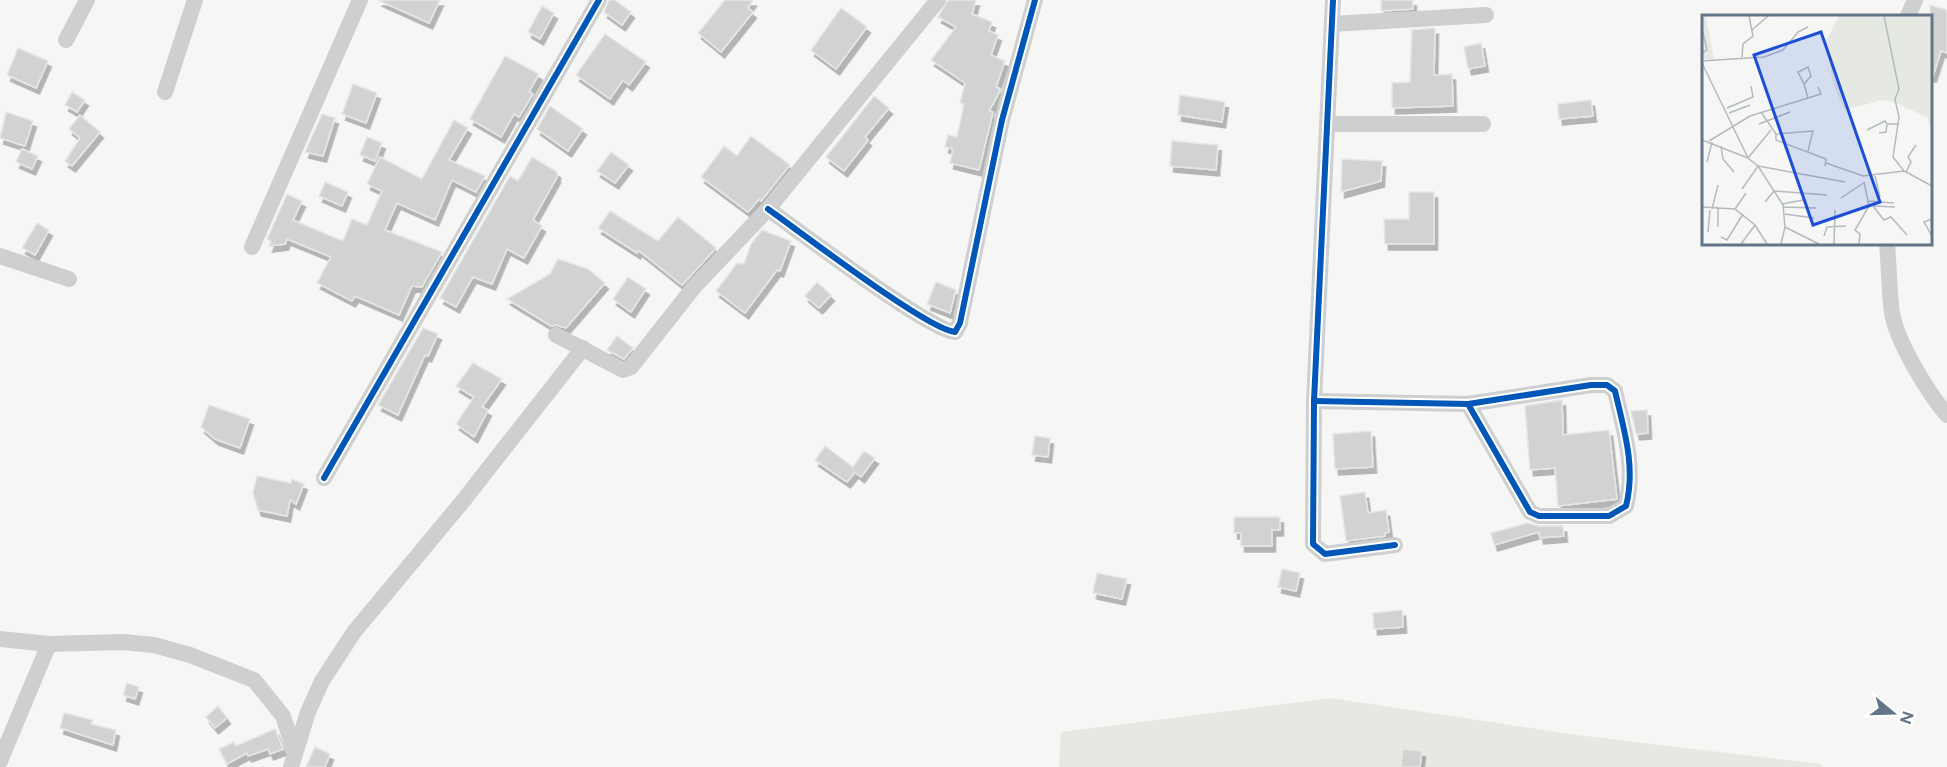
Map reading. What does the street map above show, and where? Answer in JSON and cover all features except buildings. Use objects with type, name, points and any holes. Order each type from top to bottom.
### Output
[{"type":"street","points":[[66,40],[87,0]]},
{"type":"street","points":[[165,92],[195,0]]},
{"type":"street","points":[[252,248],[360,0]]},
{"type":"street","points":[[324,478],[599,0]]},
{"type":"street","points":[[556,335],[623,370],[631,367],[694,287],[768,209],[939,0]]},
{"type":"street","points":[[768,209],[918,315],[945,331],[955,332],[960,323],[1002,120],[1035,0]]},
{"type":"street","points":[[1333,0],[1329,124],[1314,401],[1313,544],[1324,554],[1395,545]]},
{"type":"street","points":[[1908,15],[1915,0]]},
{"type":"street","points":[[1332,24],[1486,15]]},
{"type":"street","points":[[1329,124],[1483,124]]},
{"type":"street","points":[[1887,244],[1892,315],[1932,397],[1947,415]]},
{"type":"street","points":[[0,256],[69,279]]},
{"type":"street","points":[[293,760],[308,712],[322,681],[354,632],[463,501],[583,348]]},
{"type":"street","points":[[1314,401],[1468,404],[1591,385],[1606,386],[1615,391],[1629,448],[1631,487],[1626,506],[1609,516],[1539,516],[1530,512],[1468,404]]},
{"type":"street","points":[[2,642],[49,644],[123,642],[154,645],[190,655],[254,680],[283,716],[293,760]]},
{"type":"street","points":[[0,761],[49,644]]},
{"type":"shaded area","points":[[1331,698],[1577,735],[1820,764],[1823,767],[1059,767],[1061,732]]},
{"type":"cycle path","points":[[324,478],[599,0]]},
{"type":"cycle path","points":[[768,209],[892,298],[940,327],[955,332],[960,323],[1002,120],[1035,0]]},
{"type":"cycle path","points":[[1333,0],[1314,401],[1313,544],[1325,554],[1395,545]]},
{"type":"cycle path","points":[[1314,401],[1468,404],[1530,512],[1539,516],[1609,516],[1626,506],[1630,477],[1628,448],[1615,391],[1607,385],[1591,385],[1468,404]]}]
